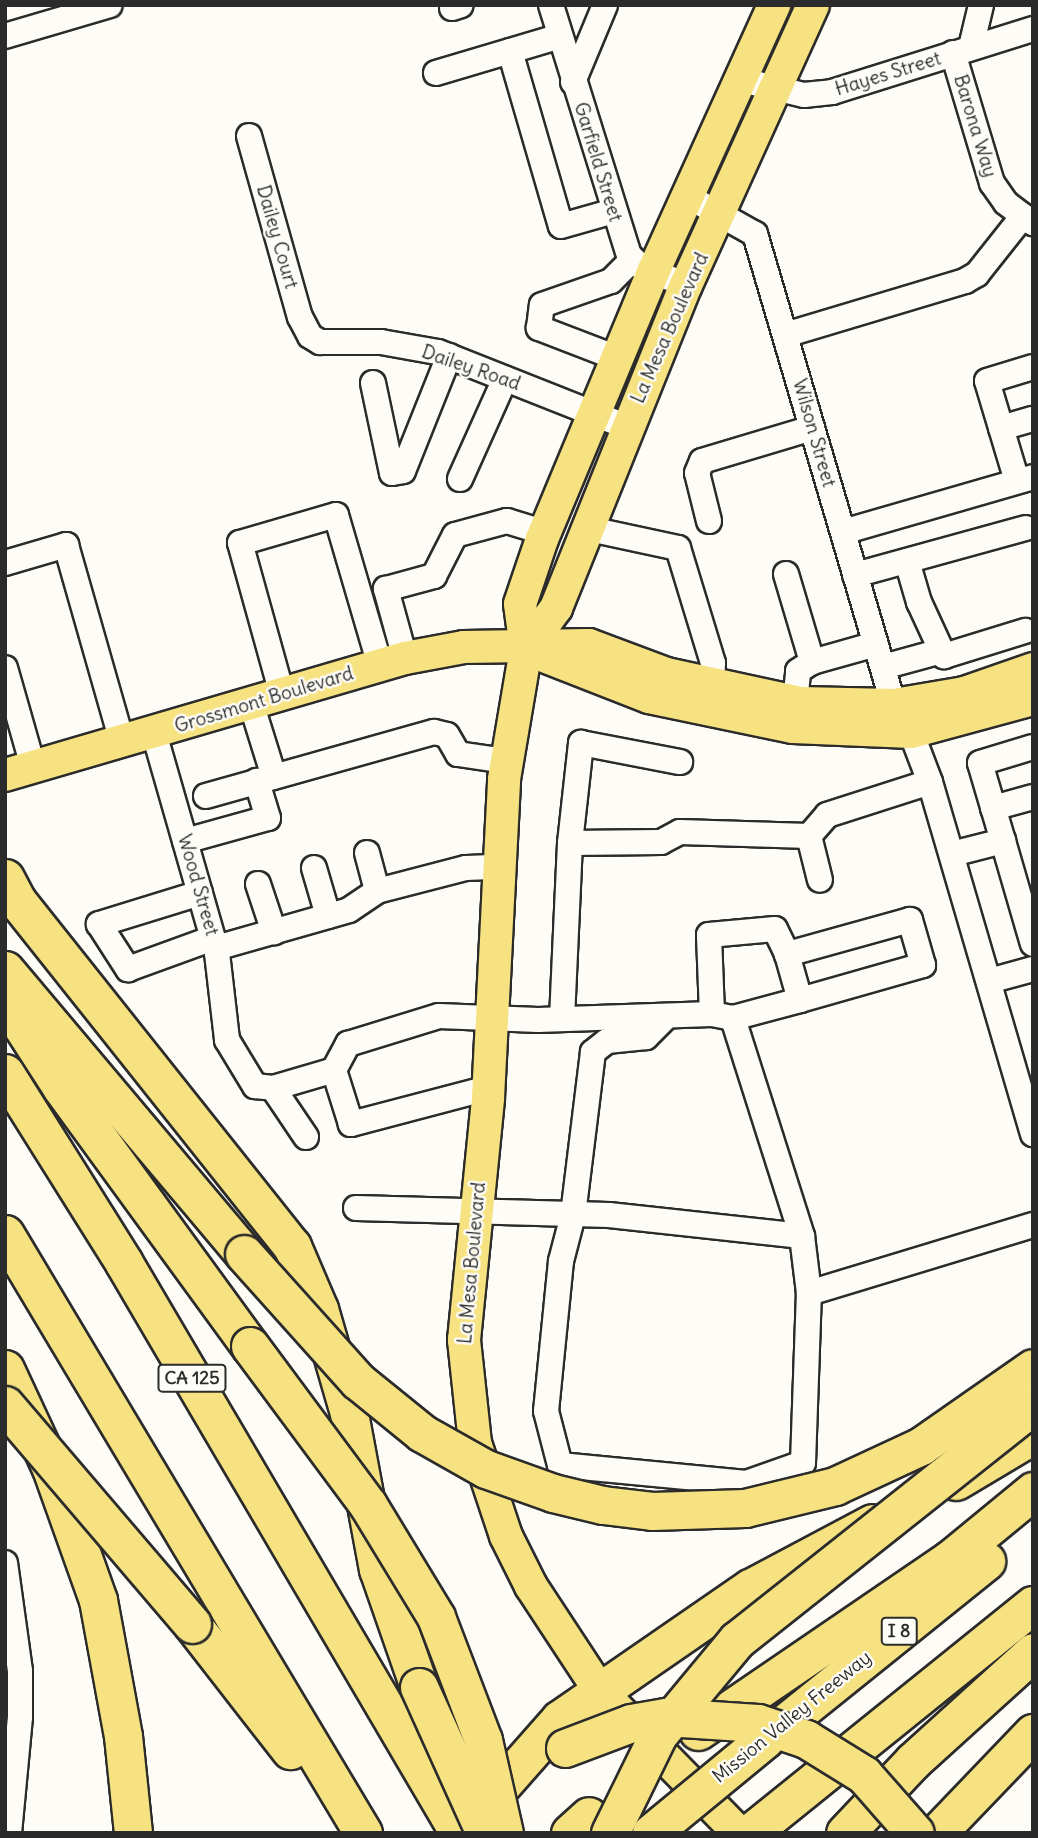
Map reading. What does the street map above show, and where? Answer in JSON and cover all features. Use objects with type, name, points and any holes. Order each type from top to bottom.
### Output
[{"type":"highway","points":[[5,878],[18,902],[292,1246],[319,1309],[346,1400],[378,1569],[418,1687],[485,1833]]},
{"type":"highway","points":[[5,970],[244,1254],[358,1381],[422,1433],[486,1469],[553,1493],[603,1505],[652,1511],[745,1508],[835,1486],[921,1446],[1033,1368]]},
{"type":"highway","points":[[5,1000],[61,1087],[368,1505],[436,1617],[483,1740],[504,1833]]},
{"type":"highway","name":"CA 125","points":[[5,1073],[124,1263],[460,1833]]},
{"type":"highway","points":[[5,1234],[363,1833]]},
{"type":"highway","points":[[5,1369],[51,1468],[98,1600],[123,1736],[134,1833]]},
{"type":"highway","points":[[5,1405],[192,1624],[306,1771],[341,1798]]},
{"type":"highway","points":[[590,1827],[658,1735],[737,1640],[1033,1405]]},
{"type":"highway","points":[[460,1833],[560,1719],[600,1691],[750,1588],[954,1482],[1033,1435]]},
{"type":"highway","points":[[590,1827],[695,1733],[948,1560],[1033,1491]]},
{"type":"highway","name":"Mission Valley Freeway","points":[[651,1833],[1033,1523]]},
{"type":"highway","points":[[750,1833],[1033,1605]]},
{"type":"highway","points":[[853,1824],[913,1761],[1033,1652]]},
{"type":"highway","points":[[475,1833],[504,1794],[565,1748],[631,1723],[697,1716],[758,1723],[828,1751],[864,1775],[915,1833]]},
{"type":"highway","points":[[937,1833],[1033,1733]]},
{"type":"main road","name":"La Mesa Boulevard","points":[[739,1833],[600,1691],[531,1586],[506,1536],[475,1443],[464,1340],[488,1088],[506,761],[526,649],[520,604],[544,533],[617,358],[643,265],[689,197],[774,5]]},
{"type":"main road","name":"La Mesa Boulevard","points":[[526,649],[556,608],[585,528],[686,285],[722,213],[813,5]]},
{"type":"main road","name":"Grossmont Boulevard","points":[[19,770],[392,662],[464,647],[526,649],[589,645],[666,674],[795,702],[894,705],[964,693],[1033,669]]},
{"type":"main road","name":"Grossmont Boulevard","points":[[526,649],[649,697],[723,715],[793,727],[911,732],[1033,699]]},
{"type":"street","points":[[5,36],[110,5]]},
{"type":"street","name":"Garfield Street","points":[[551,5],[614,211],[643,265]]},
{"type":"street","points":[[573,82],[606,5]]},
{"type":"street","points":[[962,50],[981,5]]},
{"type":"street","name":"Hayes Street","points":[[742,80],[804,95],[832,92],[1033,29]]},
{"type":"street","points":[[436,73],[560,36]]},
{"type":"street","name":"Barona Way","points":[[962,50],[992,183],[1006,203],[1028,219]]},
{"type":"street","points":[[510,51],[561,226],[614,211]]},
{"type":"street","name":"Dailey Court","points":[[249,136],[300,317],[310,336]]},
{"type":"street","name":"Wilson Street","points":[[689,197],[722,213],[755,234],[894,705],[911,732],[930,782],[1031,1119]]},
{"type":"street","points":[[785,335],[965,281],[977,274],[1028,219]]},
{"type":"street","points":[[617,358],[539,328],[542,305],[611,281],[643,265],[686,285]]},
{"type":"street","name":"Dailey Road","points":[[310,336],[320,342],[381,342],[449,356],[626,427]]},
{"type":"street","points":[[373,383],[392,473],[403,471],[449,356]]},
{"type":"street","points":[[843,531],[1025,479],[1001,428],[987,381],[1033,368]]},
{"type":"street","points":[[460,479],[505,379]]},
{"type":"street","points":[[1001,428],[1033,419]]},
{"type":"street","points":[[709,521],[697,473],[702,461],[812,428]]},
{"type":"street","points":[[282,694],[240,543],[252,539],[336,515],[392,662]]},
{"type":"street","points":[[392,662],[386,589],[434,576],[455,535],[507,521],[544,533]]},
{"type":"street","points":[[585,528],[678,548],[713,663],[712,684]]},
{"type":"street","points":[[855,575],[1026,528]]},
{"type":"street","points":[[5,563],[66,545],[122,742]]},
{"type":"street","points":[[908,561],[919,602],[944,656],[1026,631]]},
{"type":"street","points":[[786,574],[812,662]]},
{"type":"street","points":[[795,702],[798,671],[812,662],[941,650]]},
{"type":"street","points":[[5,668],[19,770]]},
{"type":"street","points":[[185,841],[268,818],[266,779],[251,703]]},
{"type":"street","points":[[206,796],[434,732],[447,735],[458,754],[506,761]]},
{"type":"street","name":"Wood Street","points":[[154,733],[214,943],[227,1040],[255,1086],[273,1088]]},
{"type":"street","points":[[562,1019],[570,843],[582,743],[680,762]]},
{"type":"street","points":[[1031,930],[980,763],[1033,747]]},
{"type":"street","points":[[570,843],[661,842],[680,832],[808,836],[827,815],[930,782]]},
{"type":"street","points":[[993,808],[1033,797]]},
{"type":"street","points":[[808,836],[820,880]]},
{"type":"street","points":[[952,854],[1003,841]]},
{"type":"street","points":[[367,853],[377,891]]},
{"type":"street","points":[[200,893],[99,924],[128,969],[214,943],[274,932],[349,910],[377,891],[466,868],[499,867]]},
{"type":"street","points":[[314,868],[328,916]]},
{"type":"street","points":[[258,884],[274,932]]},
{"type":"street","points":[[306,1137],[273,1088],[334,1070],[348,1044],[439,1016],[562,1019],[723,1016],[800,1000],[923,965],[910,920],[787,954]]},
{"type":"street","points":[[667,1016],[646,1037],[607,1041],[593,1052],[573,1215],[561,1261],[546,1411],[559,1465],[746,1483],[803,1463],[809,1293],[802,1236],[723,1016],[709,935],[775,929],[787,954],[800,1000]]},
{"type":"street","points":[[989,981],[1033,969]]},
{"type":"street","points":[[334,1070],[351,1124],[488,1088]]},
{"type":"street","points":[[356,1208],[573,1215],[802,1236]]},
{"type":"street","points":[[809,1293],[1033,1225]]},
{"type":"street","points":[[5,1563],[15,1614],[20,1694],[9,1833]]}]
